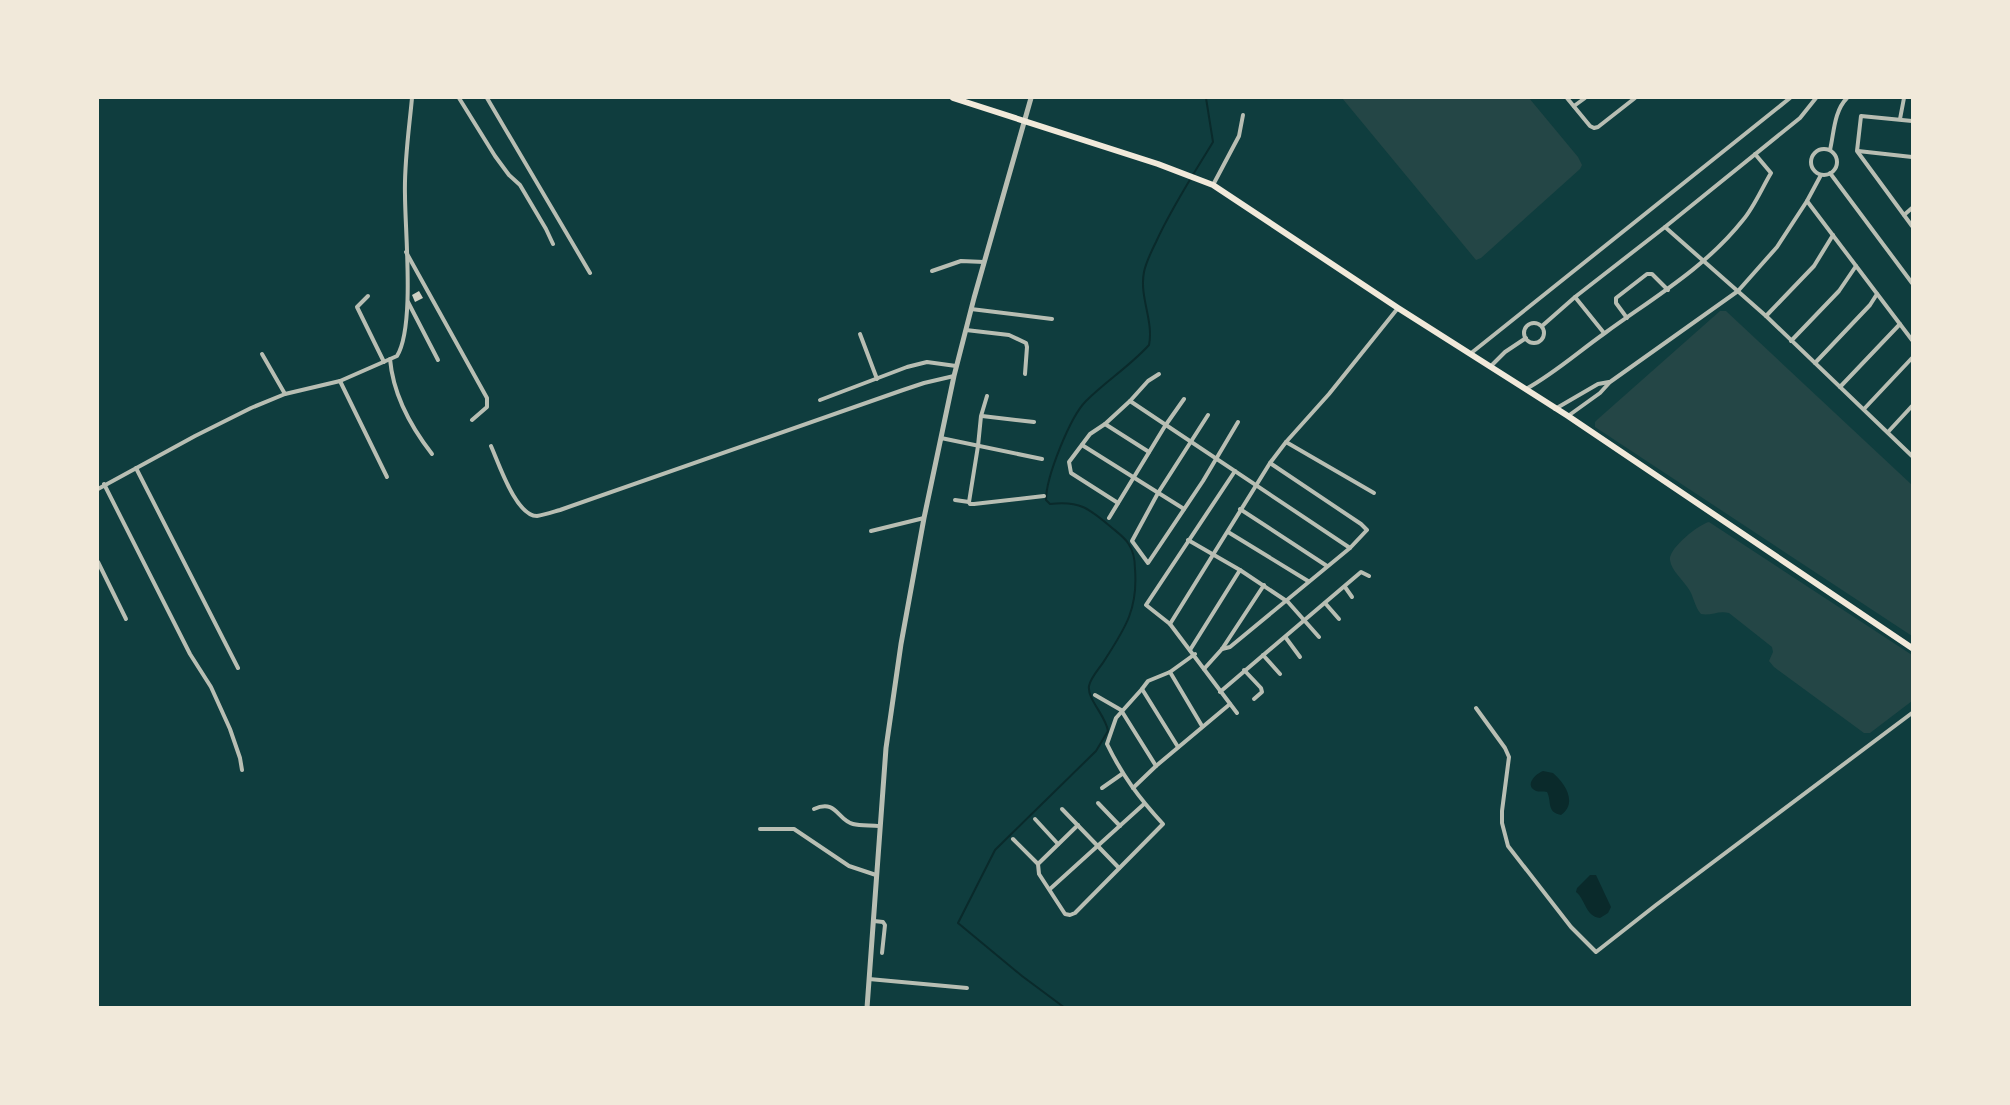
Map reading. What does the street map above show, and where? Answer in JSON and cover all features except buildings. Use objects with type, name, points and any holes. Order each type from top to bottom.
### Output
[{"type":"main road","points":[[953,98],[1186,174],[1213,185],[1490,368],[1568,416],[1912,648]]},
{"type":"street","points":[[98,489],[251,408],[285,394],[340,381],[397,356],[402,348],[407,301],[404,192],[412,98]]},
{"type":"street","points":[[459,98],[495,156],[509,175],[520,185],[553,244]]},
{"type":"street","points":[[487,98],[590,273]]},
{"type":"street","points":[[867,1008],[886,748],[896,674],[924,518],[954,376],[971,309],[1031,98]]},
{"type":"street","points":[[1567,98],[1594,128],[1635,98]]},
{"type":"street","points":[[1574,106],[1585,98]]},
{"type":"street","points":[[1469,354],[1790,98]]},
{"type":"street","points":[[1542,326],[1575,297],[1800,118],[1816,98]]},
{"type":"street","points":[[1830,150],[1841,104],[1847,98]]},
{"type":"street","points":[[1900,119],[1904,98]]},
{"type":"street","points":[[1213,185],[1239,136],[1243,115]]},
{"type":"street","points":[[1912,121],[1861,116],[1857,151],[1912,226]]},
{"type":"street","points":[[1819,149],[1830,150],[1835,155],[1837,162],[1830,174],[1821,175],[1812,168],[1811,157],[1819,149]]},
{"type":"street","points":[[1857,151],[1912,156]]},
{"type":"street","points":[[1526,390],[1668,290],[1704,260],[1744,219],[1771,173],[1755,154]]},
{"type":"street","points":[[1830,174],[1912,283]]},
{"type":"street","points":[[1568,416],[1600,393],[1610,382],[1738,291],[1778,247],[1821,175]]},
{"type":"street","points":[[1807,201],[1912,340]]},
{"type":"street","points":[[1904,215],[1912,208]]},
{"type":"street","points":[[1665,227],[1766,316],[1912,456]]},
{"type":"street","points":[[1766,316],[1814,266],[1833,234]]},
{"type":"street","points":[[406,251],[487,398],[487,407],[472,420]]},
{"type":"street","points":[[932,271],[961,261],[984,262]]},
{"type":"street","points":[[1791,341],[1839,291],[1856,266]]},
{"type":"street","points":[[1627,318],[1616,303],[1616,298],[1647,274],[1652,274],[1668,290]]},
{"type":"street","points":[[1815,363],[1870,305],[1877,294]]},
{"type":"street","points":[[368,296],[357,308],[384,362]]},
{"type":"street","points":[[1575,297],[1604,333]]},
{"type":"street","points":[[407,301],[438,360]]},
{"type":"street","points":[[1170,624],[1270,463],[1398,308]]},
{"type":"street","points":[[971,309],[1052,319]]},
{"type":"street","points":[[1536,322],[1542,326],[1545,333],[1542,340],[1535,343],[1526,338],[1524,332],[1530,323],[1536,322]]},
{"type":"street","points":[[1840,387],[1900,324]]},
{"type":"street","points":[[966,330],[1009,335],[1026,343],[1028,347],[1025,374]]},
{"type":"street","points":[[860,334],[877,379]]},
{"type":"street","points":[[1490,368],[1505,352],[1526,338]]},
{"type":"street","points":[[262,354],[285,394]]},
{"type":"street","points":[[1864,409],[1912,358]]},
{"type":"street","points":[[390,359],[399,399],[425,446],[432,454]]},
{"type":"street","points":[[820,400],[927,362],[957,366]]},
{"type":"street","points":[[1118,503],[1071,473],[1069,462],[1090,434],[1105,424],[1148,381],[1159,374]]},
{"type":"street","points":[[491,446],[517,504],[525,512],[536,516],[560,510],[924,382],[954,376]]},
{"type":"street","points":[[340,381],[387,477]]},
{"type":"street","points":[[1555,408],[1598,384],[1610,382]]},
{"type":"street","points":[[969,502],[981,416],[987,396]]},
{"type":"street","points":[[1575,397],[1580,399],[1582,406]]},
{"type":"street","points":[[1109,518],[1184,399]]},
{"type":"street","points":[[1130,401],[1350,548]]},
{"type":"street","points":[[1888,432],[1912,406]]},
{"type":"street","points":[[1208,415],[1158,493],[1132,541],[1148,563],[1238,422]]},
{"type":"street","points":[[981,416],[1035,422]]},
{"type":"street","points":[[1105,424],[1149,452]]},
{"type":"street","points":[[941,438],[1042,459]]},
{"type":"street","points":[[1286,442],[1374,493]]},
{"type":"street","points":[[1082,445],[1184,509]]},
{"type":"street","points":[[1222,650],[1230,647],[1288,602],[1308,581],[1328,567],[1365,534],[1365,527],[1270,463]]},
{"type":"street","points":[[136,468],[238,668]]},
{"type":"street","points":[[1235,471],[1146,605],[1170,624],[1195,654],[1237,713]]},
{"type":"street","points":[[105,484],[190,654],[211,687],[230,729],[242,770]]},
{"type":"street","points":[[955,500],[974,504],[1044,496]]},
{"type":"street","points":[[1240,510],[1328,567]]},
{"type":"street","points":[[871,531],[924,518]]},
{"type":"street","points":[[1228,532],[1308,581]]},
{"type":"street","points":[[1188,540],[1240,570],[1288,602],[1318,637]]},
{"type":"street","points":[[98,562],[126,619]]},
{"type":"street","points":[[1190,650],[1240,570]]},
{"type":"street","points":[[1220,692],[1361,572],[1369,576]]},
{"type":"street","points":[[1204,669],[1222,650],[1264,585]]},
{"type":"street","points":[[1345,587],[1352,597]]},
{"type":"street","points":[[1325,603],[1339,619]]},
{"type":"street","points":[[1286,638],[1300,657]]},
{"type":"street","points":[[1013,839],[1038,864],[1039,874],[1065,914],[1075,913],[1163,824],[1144,804],[1122,774],[1107,744],[1116,718],[1148,681],[1170,672],[1195,654]]},
{"type":"street","points":[[1263,655],[1280,674]]},
{"type":"street","points":[[1244,670],[1261,688],[1262,692],[1254,699]]},
{"type":"street","points":[[1170,672],[1202,726]]},
{"type":"street","points":[[1142,689],[1178,747]]},
{"type":"street","points":[[1095,695],[1121,710],[1156,766]]},
{"type":"street","points":[[1133,789],[1156,766],[1230,704]]},
{"type":"street","points":[[1476,708],[1506,748],[1509,757],[1502,812],[1502,823],[1508,846],[1571,927],[1596,952],[1912,713]]},
{"type":"street","points":[[1102,788],[1122,774]]},
{"type":"street","points":[[1098,803],[1120,826]]},
{"type":"street","points":[[1050,890],[1144,804]]},
{"type":"street","points":[[814,809],[826,806],[853,824],[879,826]]},
{"type":"street","points":[[1062,809],[1119,868]]},
{"type":"street","points":[[1035,819],[1058,844]]},
{"type":"street","points":[[1038,864],[1079,825]]},
{"type":"street","points":[[760,829],[794,830],[849,866],[876,875]]},
{"type":"street","points":[[872,921],[883,922],[885,925],[882,953]]},
{"type":"street","points":[[869,979],[967,988]]},
{"type":"shaded area","points":[[1342,98],[1529,98],[1578,157],[1582,165],[1481,258],[1476,260]]},
{"type":"shaded area","points":[[1720,311],[1726,311],[1912,485],[1912,636],[1595,427],[1598,419]]},
{"type":"shaded area","points":[[1709,522],[1912,655],[1912,701],[1870,733],[1864,733],[1774,667],[1769,661],[1773,652],[1772,647],[1729,613],[1701,614],[1690,591],[1670,560],[1674,550],[1685,538],[1698,527]]},
{"type":"shaded area","points":[[1543,771],[1553,773],[1568,793],[1569,805],[1561,815],[1551,809],[1547,792],[1532,789],[1531,783]]},
{"type":"shaded area","points":[[1590,875],[1596,875],[1611,907],[1608,913],[1600,918],[1588,911],[1576,892]]},
{"type":"waterway","points":[[1065,1008],[958,923],[995,850],[1096,751],[1108,731],[1091,696],[1089,686],[1129,617],[1135,595],[1133,556],[1130,546],[1124,539],[1097,515],[1084,507],[1069,503],[1050,504],[1046,500],[1047,490],[1060,448],[1080,409],[1149,345],[1150,327],[1143,291],[1144,272],[1169,216],[1213,142],[1206,98]]}]
